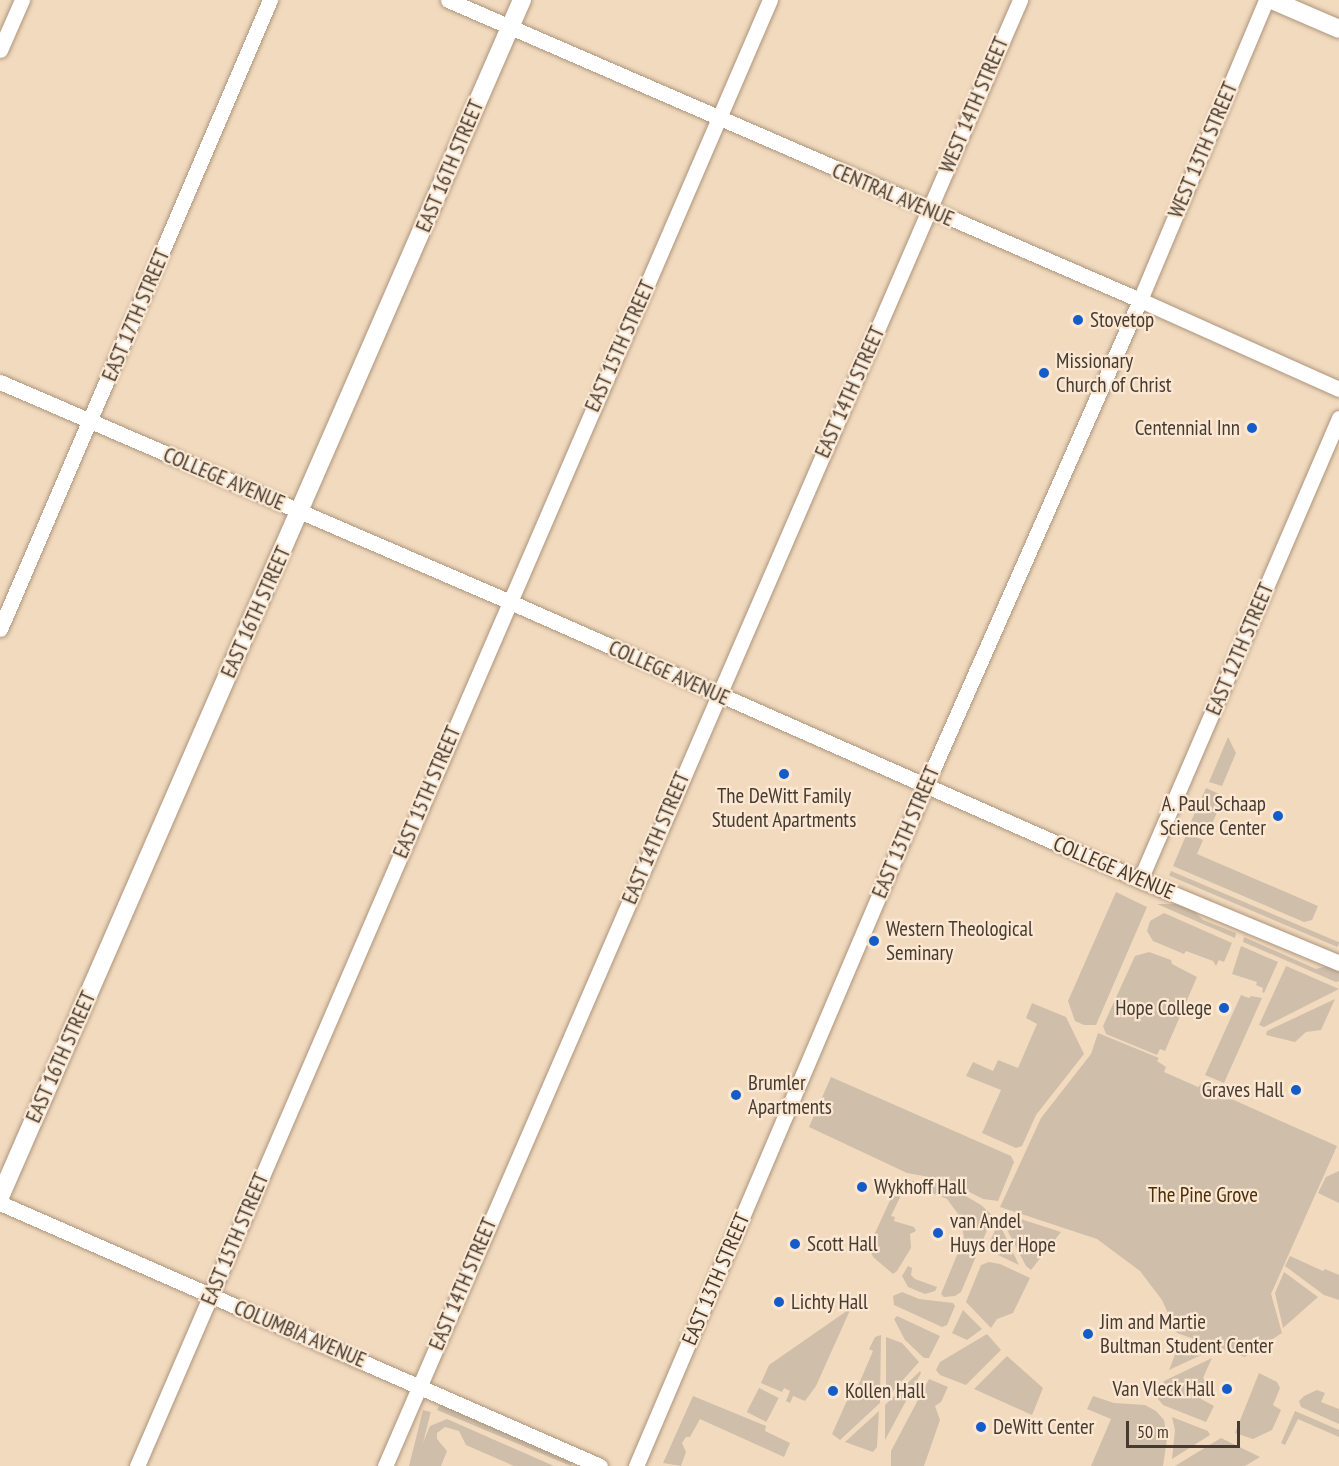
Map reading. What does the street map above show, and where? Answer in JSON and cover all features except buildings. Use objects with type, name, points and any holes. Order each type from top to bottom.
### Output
[{"type":"main road","name":"EAST 16TH STREET","points":[[0,1197],[522,0]]},
{"type":"main road","points":[[1272,0],[1339,29]]},
{"type":"street","points":[[0,50],[22,0]]},
{"type":"street","name":"EAST 17TH STREET","points":[[0,629],[270,0]]},
{"type":"street","name":"CENTRAL AVENUE","points":[[448,0],[1140,300],[1339,389]]},
{"type":"street","name":"EAST 15TH STREET","points":[[137,1466],[508,601],[770,0]]},
{"type":"street","name":"WEST 14TH STREET","points":[[929,210],[1020,0]]},
{"type":"street","name":"WEST 13TH STREET","points":[[1140,300],[1266,0]]},
{"type":"street","name":"EAST 14TH STREET","points":[[385,1466],[929,210]]},
{"type":"street","name":"EAST 13TH STREET","points":[[636,1466],[926,785],[1140,300]]},
{"type":"street","name":"COLLEGE AVENUE","points":[[0,382],[508,601],[1140,880],[1339,963]]},
{"type":"street","name":"EAST 12TH STREET","points":[[1140,880],[1339,418]]},
{"type":"street","name":"COLUMBIA AVENUE","points":[[0,1203],[600,1466]]},
{"type":"green space","points":[[1228,737],[1236,753],[1222,786],[1209,782]]},
{"type":"green space","points":[[1206,788],[1224,796],[1207,835],[1189,826]]},
{"type":"green space","points":[[1187,833],[1203,840],[1197,854],[1318,906],[1312,920],[1304,922],[1173,866]]},
{"type":"green space","points":[[1171,871],[1339,942],[1337,947],[1169,876]]},
{"type":"green space","points":[[1116,892],[1147,907],[1096,1025],[1084,1025],[1075,1021],[1068,1001]]},
{"type":"green space","points":[[1157,904],[1180,904],[1191,908],[1203,920],[1236,933],[1235,938]]},
{"type":"green space","points":[[1164,913],[1232,943],[1224,962],[1219,960],[1216,966],[1213,961],[1186,951],[1184,954],[1153,941],[1147,931],[1150,921]]},
{"type":"green space","points":[[1244,937],[1316,969],[1327,966],[1339,971],[1339,981],[1336,982],[1243,942]]},
{"type":"green space","points":[[1241,946],[1278,962],[1264,993],[1263,988],[1256,985],[1257,982],[1232,974]]},
{"type":"green space","points":[[1149,952],[1171,960],[1172,964],[1197,977],[1165,1051],[1160,1049],[1157,1055],[1106,1034],[1103,1026],[1135,956]]},
{"type":"green space","points":[[1286,966],[1339,989],[1264,1027],[1259,1025]]},
{"type":"green space","points":[[1241,995],[1249,998],[1251,996],[1262,998],[1224,1083],[1205,1075]]},
{"type":"green space","points":[[1335,999],[1321,1030],[1306,1032],[1295,1042],[1266,1035],[1267,1031]]},
{"type":"green space","points":[[1032,1003],[1066,1017],[1084,1054],[1036,1115],[1022,1146],[1016,1148],[982,1133],[1001,1090],[966,1076],[973,1062],[993,1071],[998,1060],[1018,1068],[1037,1024],[1026,1018]]},
{"type":"green space","name":"The Pine Grove","points":[[1098,1033],[1159,1058],[1157,1061],[1166,1067],[1164,1072],[1198,1087],[1205,1081],[1222,1088],[1227,1097],[1337,1146],[1271,1294],[1282,1333],[1245,1357],[1177,1333],[1162,1300],[1140,1271],[1097,1239],[1000,1207],[1041,1118],[1091,1054]]},
{"type":"green space","points":[[831,1077],[1011,1156],[1014,1162],[998,1201],[983,1199],[946,1180],[907,1173],[809,1127]]},
{"type":"green space","points":[[1339,1171],[1339,1203],[1318,1193],[1326,1177]]},
{"type":"green space","points":[[903,1180],[914,1181],[916,1187],[904,1189],[891,1216],[895,1217],[894,1221],[914,1227],[916,1231],[910,1234],[911,1248],[893,1274],[873,1257],[869,1246],[898,1183]]},
{"type":"green space","points":[[923,1181],[947,1185],[981,1205],[993,1216],[961,1292],[955,1296],[944,1297],[941,1294],[964,1238],[961,1218],[947,1199],[925,1190],[922,1186]]},
{"type":"green space","points":[[1011,1216],[1061,1232],[1031,1270],[1026,1266],[1001,1218]]},
{"type":"green space","points":[[998,1224],[1019,1265],[998,1255],[990,1241]]},
{"type":"green space","points":[[1290,1256],[1323,1271],[1325,1269],[1339,1275],[1339,1300],[1324,1295],[1285,1266]]},
{"type":"green space","points":[[989,1262],[1000,1264],[1030,1278],[1013,1313],[997,1319],[991,1328],[966,1302],[981,1265]]},
{"type":"green space","points":[[908,1266],[912,1268],[911,1275],[915,1279],[937,1287],[935,1291],[925,1294],[908,1287],[902,1276]]},
{"type":"green space","points":[[1284,1272],[1318,1297],[1283,1328],[1275,1293]]},
{"type":"green space","points":[[902,1292],[919,1299],[953,1303],[955,1306],[947,1325],[942,1327],[894,1305],[893,1296]]},
{"type":"green space","points":[[851,1308],[816,1386],[805,1401],[793,1396],[790,1403],[786,1401],[790,1391],[784,1388],[782,1392],[761,1383],[769,1365]]},
{"type":"green space","points":[[963,1310],[982,1329],[967,1340],[952,1333]]},
{"type":"green space","points":[[897,1316],[940,1336],[929,1358],[924,1358],[905,1340],[894,1319]]},
{"type":"green space","points":[[987,1334],[1001,1350],[966,1385],[940,1375],[936,1370],[940,1362]]},
{"type":"green space","points":[[881,1335],[880,1403],[840,1440],[832,1434],[854,1385],[858,1386],[873,1351],[869,1349],[875,1337]]},
{"type":"green space","points":[[886,1337],[902,1343],[919,1362],[886,1399]]},
{"type":"green space","points":[[1188,1342],[1210,1351],[1169,1370],[1178,1347]]},
{"type":"green space","points":[[1007,1356],[1043,1388],[1032,1415],[974,1389]]},
{"type":"green space","points":[[1212,1358],[1203,1378],[1208,1382],[1201,1399],[1214,1406],[1206,1422],[1163,1405],[1158,1399],[1164,1381]]},
{"type":"green space","points":[[920,1371],[921,1373],[885,1440],[885,1405]]},
{"type":"green space","points":[[1259,1373],[1277,1382],[1280,1388],[1273,1405],[1281,1410],[1272,1430],[1253,1439],[1235,1433]]},
{"type":"green space","points":[[929,1379],[948,1387],[941,1402],[935,1406],[940,1420],[924,1466],[891,1466],[891,1451]]},
{"type":"green space","points":[[759,1388],[779,1398],[766,1422],[747,1412]]},
{"type":"green space","points":[[1317,1390],[1325,1393],[1321,1402],[1339,1409],[1339,1424],[1301,1407],[1299,1401]]},
{"type":"green space","points":[[693,1396],[766,1426],[765,1431],[790,1443],[784,1457],[700,1419],[690,1437],[686,1437],[682,1443],[686,1452],[681,1466],[663,1463]]},
{"type":"green space","points":[[1093,1396],[1114,1403],[1145,1405],[1156,1411],[1164,1420],[1167,1439],[1163,1466],[1091,1466],[1111,1419],[1087,1409]]},
{"type":"green space","points":[[441,1403],[573,1460],[571,1466],[437,1410]]},
{"type":"green space","points":[[423,1410],[431,1412],[417,1466],[409,1466]]},
{"type":"green space","points":[[879,1411],[877,1447],[873,1452],[845,1442]]},
{"type":"green space","points":[[1295,1411],[1339,1430],[1339,1437],[1298,1419],[1285,1445],[1281,1443]]},
{"type":"green space","points":[[1172,1417],[1208,1431],[1210,1435],[1172,1459],[1175,1430]]},
{"type":"green space","points":[[447,1419],[554,1466],[514,1466],[466,1445],[459,1431],[445,1427],[437,1433],[437,1439],[447,1451],[441,1466],[413,1466],[430,1426]]},
{"type":"green space","points":[[1221,1438],[1260,1457],[1245,1466],[1175,1466]]},
{"type":"place","name":"Stovetop","points":[[1078,320]]},
{"type":"place","name":"Missionary Church of Christ","points":[[1044,373]]},
{"type":"place","name":"Centennial Inn","points":[[1252,428]]},
{"type":"place","name":"The DeWitt Family Student Apartments","points":[[784,774]]},
{"type":"place","name":"A. Paul Schaap Science Center","points":[[1278,816]]},
{"type":"place","name":"Western Theological Seminary","points":[[874,941]]},
{"type":"place","name":"Hope College","points":[[1224,1008]]},
{"type":"place","name":"Graves Hall","points":[[1296,1090]]},
{"type":"place","name":"Brumler Apartments","points":[[736,1095]]},
{"type":"place","name":"Wykhoff Hall","points":[[862,1187]]},
{"type":"place","name":"van Andel Huys der Hope","points":[[938,1233]]},
{"type":"place","name":"Scott Hall","points":[[795,1244]]},
{"type":"place","name":"Lichty Hall","points":[[779,1302]]},
{"type":"place","name":"Jim and Martie Bultman Student Center","points":[[1088,1334]]},
{"type":"place","name":"Van Vleck Hall","points":[[1227,1389]]},
{"type":"place","name":"Kollen Hall","points":[[833,1391]]},
{"type":"place","name":"DeWitt Center","points":[[981,1427]]}]
